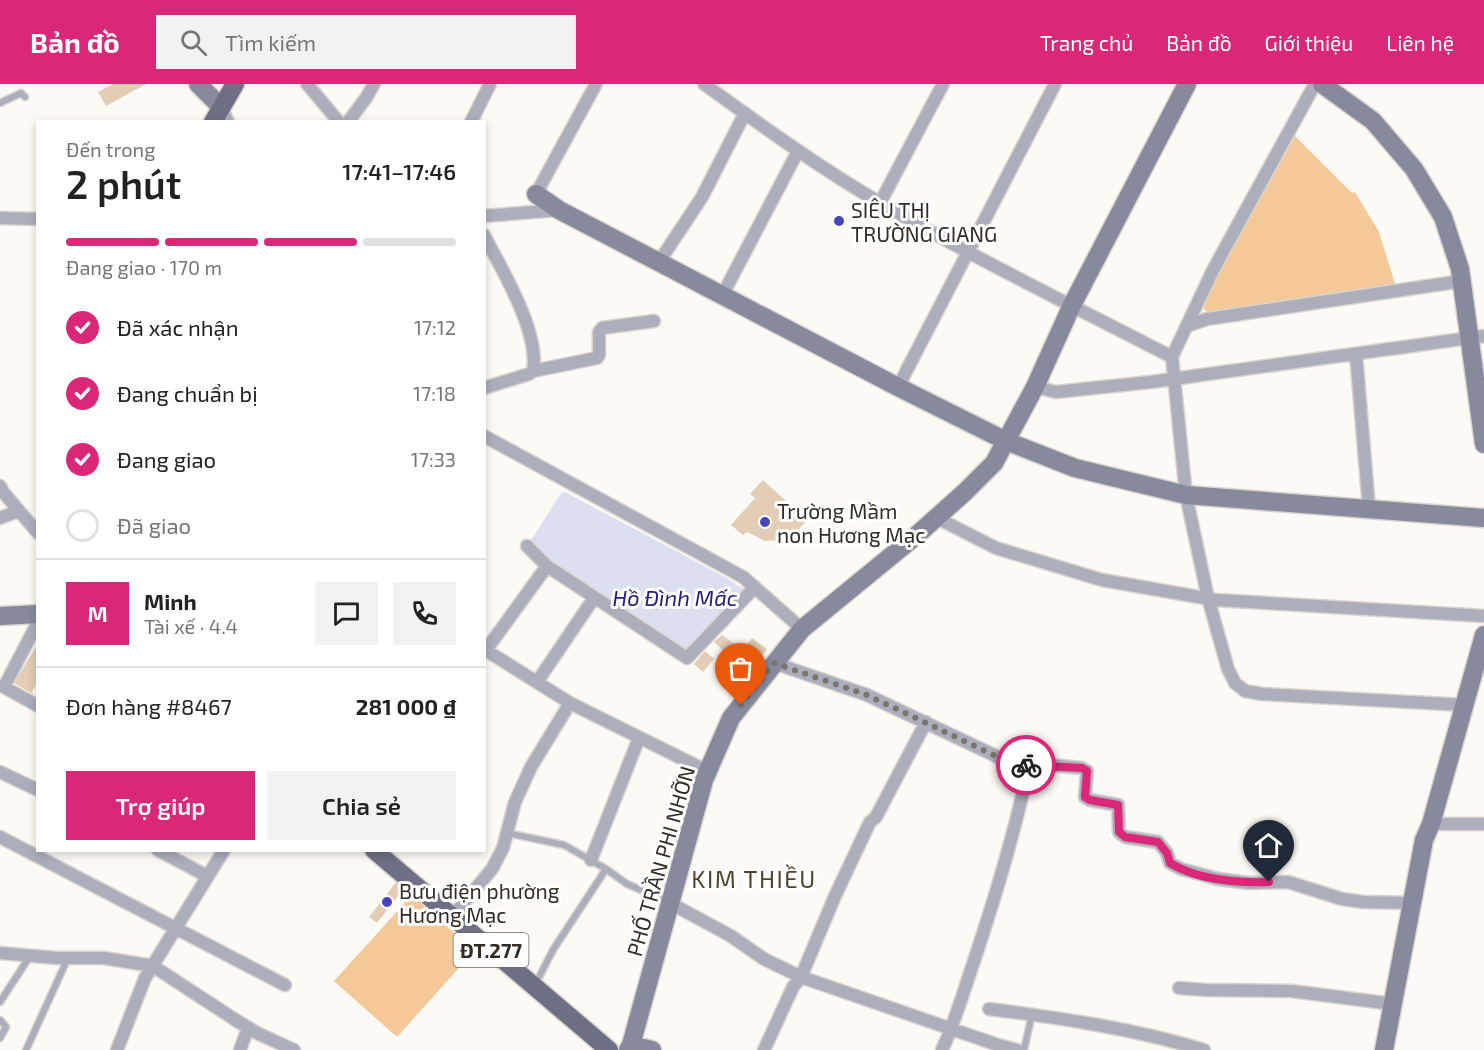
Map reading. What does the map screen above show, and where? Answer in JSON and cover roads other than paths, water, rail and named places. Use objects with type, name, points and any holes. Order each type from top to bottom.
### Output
[{"type":"main road","points":[[221,117],[235,84]]},
{"type":"main road","name":"ĐT.277","points":[[376,852],[609,1050]]},
{"type":"street","points":[[198,84],[221,117]]},
{"type":"street","points":[[307,84],[337,120]]},
{"type":"street","points":[[350,120],[374,84]]},
{"type":"street","points":[[472,120],[490,84]]},
{"type":"street","points":[[596,84],[536,194],[559,210],[1005,441],[1075,468],[1186,495],[1484,518]]},
{"type":"street","points":[[704,84],[798,151],[880,203],[968,252],[1172,357]]},
{"type":"street","points":[[880,203],[943,84]]},
{"type":"street","points":[[898,387],[1055,84]]},
{"type":"street","name":"PHỐ TRẦN PHI NHỠN","points":[[630,1048],[707,771],[731,718],[802,629],[937,518],[993,463],[1035,387],[1072,305],[1187,84]]},
{"type":"street","points":[[1315,84],[1214,270],[1172,357],[1176,377],[1186,495],[1208,598],[1228,669],[1235,683],[1245,691],[1273,695],[1465,705]]},
{"type":"street","points":[[1322,84],[1372,121],[1414,169],[1443,217],[1460,269],[1477,337],[1484,444]]},
{"type":"street","points":[[659,262],[702,197],[744,113]]},
{"type":"street","points":[[723,294],[798,151]]},
{"type":"street","points":[[486,216],[559,210]]},
{"type":"street","points":[[0,218],[36,219]]},
{"type":"street","points":[[486,239],[528,328],[534,355],[533,371]]},
{"type":"street","points":[[1187,326],[1207,319],[1462,281]]},
{"type":"street","points":[[486,387],[533,371],[597,358],[599,332],[602,328],[654,321]]},
{"type":"street","points":[[1035,387],[1056,392],[1151,382],[1477,337]]},
{"type":"street","points":[[1356,354],[1369,508]]},
{"type":"street","points":[[486,437],[743,577],[802,629]]},
{"type":"street","points":[[0,486],[18,511],[36,530]]},
{"type":"street","points":[[0,518],[18,511]]},
{"type":"street","points":[[937,518],[996,548],[1102,580],[1208,598],[1484,616]]},
{"type":"street","points":[[526,546],[547,566],[687,658],[755,587]]},
{"type":"street","points":[[486,648],[547,566]]},
{"type":"street","points":[[537,682],[594,598]]},
{"type":"street","points":[[0,616],[36,614]]},
{"type":"street","points":[[36,626],[4,687],[36,705]]},
{"type":"street","points":[[1384,1050],[1424,840],[1431,824],[1484,635]]},
{"type":"street","points":[[486,650],[570,703],[707,771]]},
{"type":"street","points":[[774,663],[867,695],[1017,766],[1082,768],[1087,771],[1085,797],[1118,805],[1119,832],[1125,837],[1158,842],[1167,853],[1170,863],[1181,869],[1218,879],[1249,883],[1288,882],[1342,899],[1411,903]]},
{"type":"street","points":[[452,917],[492,869],[503,848],[515,802],[531,766],[570,703]]},
{"type":"street","points":[[764,1050],[793,987],[801,977],[835,896],[870,822],[876,817],[926,722]]},
{"type":"street","points":[[591,860],[639,738]]},
{"type":"street","points":[[942,1050],[952,1030],[1000,882],[1016,825],[1029,765]]},
{"type":"street","points":[[0,772],[36,789]]},
{"type":"street","points":[[1431,824],[1484,824]]},
{"type":"street","points":[[0,837],[285,985]]},
{"type":"street","points":[[162,852],[207,876]]},
{"type":"street","points":[[117,1050],[146,978],[223,852]]},
{"type":"street","points":[[670,903],[731,936],[764,959],[801,977],[952,1030],[1017,1050]]},
{"type":"street","points":[[0,953],[104,958],[153,966],[249,1028],[294,1050]]},
{"type":"street","points":[[1179,988],[1291,991],[1393,1004]]},
{"type":"street","points":[[989,1009],[1032,1014],[1158,1037],[1204,1050]]},
{"type":"street","points":[[240,1050],[249,1028]]},
{"type":"street","points":[[630,1048],[652,1050]]},
{"type":"lane","points":[[0,103],[21,93],[25,97]]},
{"type":"lane","points":[[506,833],[564,845],[627,884],[670,903]]},
{"type":"lane","points":[[534,987],[553,950],[606,869]]},
{"type":"lane","points":[[0,1002],[30,956]]},
{"type":"lane","points":[[26,1050],[68,958]]},
{"type":"lane","points":[[1024,1050],[1032,1014]]},
{"type":"lane","points":[[0,1020],[6,1026],[0,1038]]},
{"type":"water","name":"Hồ Đình Mấc","points":[[565,492],[725,577],[743,589],[742,593],[687,652],[554,565],[549,558],[530,545],[561,493]]},
{"type":"place","name":"SIÊU THỊ TRƯỜNG GIANG","points":[[839,221]]},
{"type":"place","name":"Trường Mầm non Hương Mạc","points":[[765,522]]},
{"type":"place","name":"Bưu điện phường Hương Mạc","points":[[387,902]]},
{"type":"district","name":"KIM THIỀU","points":[[754,878]]}]
